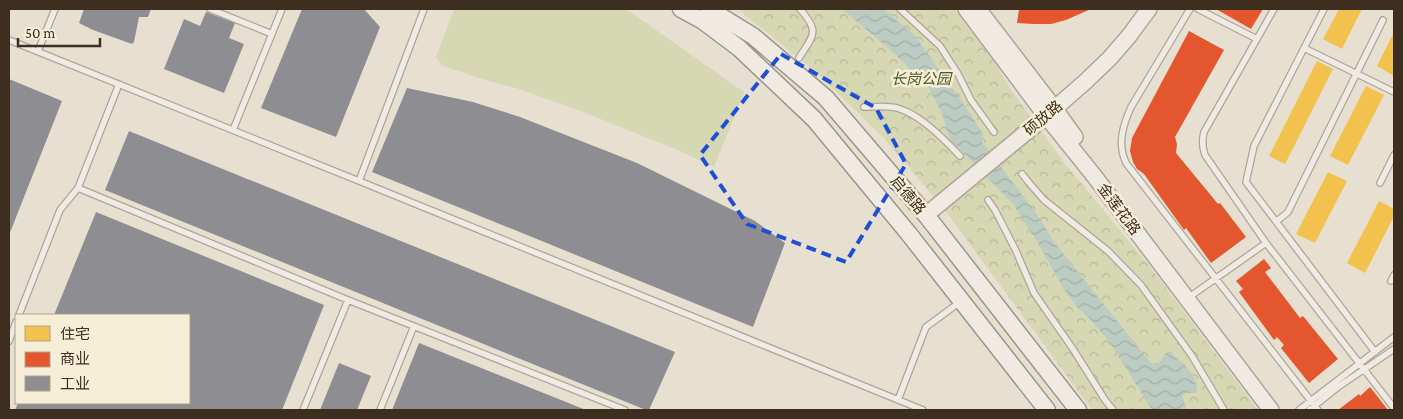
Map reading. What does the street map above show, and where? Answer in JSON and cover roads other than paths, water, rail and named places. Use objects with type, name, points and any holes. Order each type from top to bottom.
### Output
[{"type":"main road","name":"启德路","points":[[681,9],[704,22],[739,48],[814,119],[902,226],[1047,410]]},
{"type":"main road","name":"启德路","points":[[709,9],[753,36],[826,98],[926,215],[1078,410]]},
{"type":"street","name":"金莲花路","points":[[966,9],[1050,112],[1066,125],[1120,197],[1271,410]]},
{"type":"street","name":"金莲花路","points":[[978,9],[1050,112]]},
{"type":"street","name":"硕放路","points":[[926,215],[1050,112],[1110,58],[1149,9]]},
{"type":"street","name":"金莲花路","points":[[1190,296],[1280,410]]},
{"type":"lane","points":[[38,51],[55,9]]},
{"type":"lane","points":[[210,9],[272,34]]},
{"type":"lane","points":[[233,130],[282,9]]},
{"type":"lane","points":[[359,181],[424,9]]},
{"type":"lane","points":[[799,58],[812,38],[813,29],[809,20],[800,9]]},
{"type":"lane","points":[[900,9],[940,46],[958,74],[971,100],[994,132]]},
{"type":"lane","points":[[1190,9],[1131,108],[1122,134],[1122,156],[1314,406]]},
{"type":"lane","points":[[1198,9],[1257,39]]},
{"type":"lane","points":[[1274,9],[1204,132],[1202,142],[1205,155],[1266,243],[1394,408]]},
{"type":"lane","points":[[1324,9],[1254,146],[1246,182],[1375,352]]},
{"type":"lane","points":[[1277,221],[1288,212],[1383,20]]},
{"type":"lane","points":[[9,40],[923,410]]},
{"type":"lane","points":[[1304,48],[1394,92]]},
{"type":"lane","points":[[19,314],[60,210],[78,188],[119,84]]},
{"type":"lane","points":[[864,107],[892,107],[911,112],[960,156]]},
{"type":"lane","points":[[1380,183],[1394,155]]},
{"type":"lane","points":[[1022,174],[1044,200],[1108,251],[1141,285],[1192,356],[1224,410]]},
{"type":"lane","points":[[78,188],[348,300],[625,410]]},
{"type":"lane","points":[[988,200],[1016,251],[1034,293],[1113,410]]},
{"type":"lane","points":[[1190,296],[1266,243]]},
{"type":"lane","points":[[1391,281],[1394,274]]},
{"type":"lane","points":[[303,410],[348,300]]},
{"type":"lane","points":[[898,400],[926,326],[962,301]]},
{"type":"lane","points":[[9,340],[15,325]]},
{"type":"lane","points":[[380,410],[414,326]]},
{"type":"lane","points":[[1298,410],[1314,406],[1360,364],[1394,337]]},
{"type":"lane","points":[[1309,410],[1338,387],[1394,349]]},
{"type":"water","points":[[842,9],[884,9],[916,37],[970,113],[983,134],[982,142],[1036,213],[1055,243],[1150,362],[1158,364],[1168,351],[1192,374],[1197,386],[1197,393],[1186,393],[1182,396],[1187,410],[1152,410],[1109,341],[1077,307],[1065,291],[1013,204],[949,138],[942,113],[927,85],[894,53]]},
{"type":"park label","name":"长岗公园","points":[[921,79]]}]
